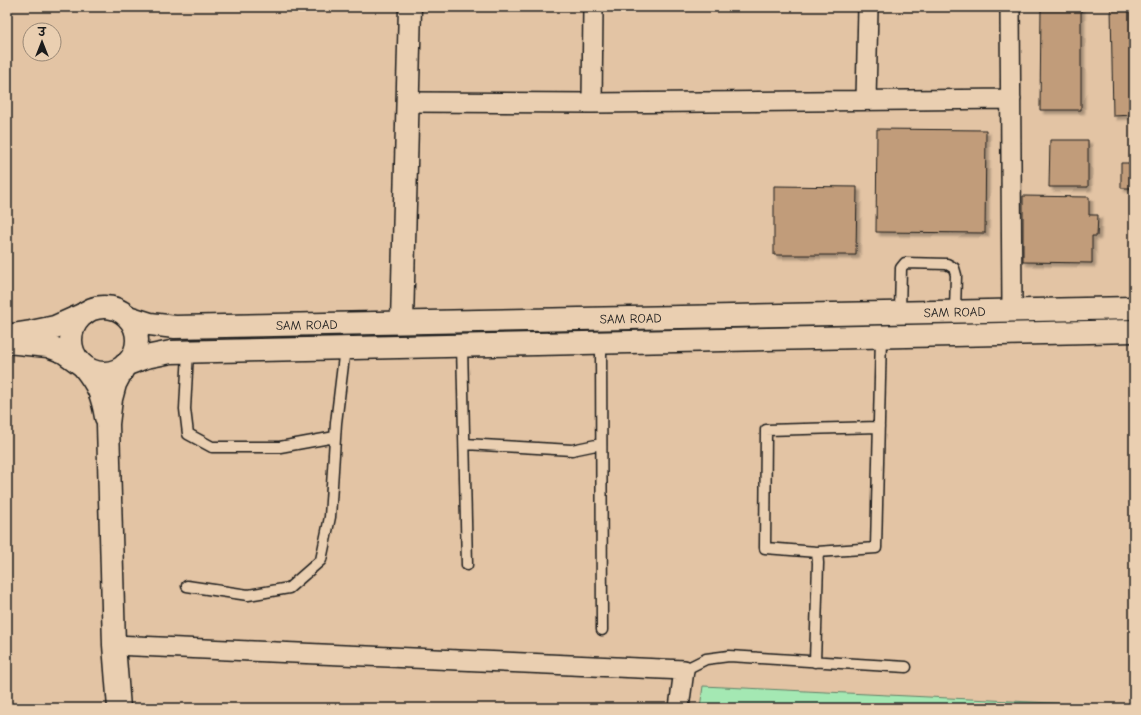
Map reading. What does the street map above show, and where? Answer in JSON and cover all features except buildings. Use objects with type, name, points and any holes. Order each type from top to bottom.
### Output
[{"type":"main road","points":[[402,322],[410,7]]},
{"type":"main road","points":[[108,424],[102,398],[95,381],[77,359],[72,349],[71,338],[73,328],[79,318],[87,311],[109,307],[119,311],[128,318],[134,326],[137,337],[136,347],[132,357],[125,365],[115,384],[111,399],[108,424],[114,645],[119,708]]},
{"type":"main road","name":"SAM ROAD","points":[[128,318],[150,324],[175,327],[1134,308]]},
{"type":"main road","points":[[7,336],[55,327],[84,314]]},
{"type":"main road","points":[[7,342],[48,346],[64,352],[84,367],[94,372],[105,373],[116,371],[125,365],[146,357],[171,352],[1134,331]]},
{"type":"street","points":[[592,7],[592,103]]},
{"type":"street","points":[[866,100],[868,7]]},
{"type":"street","points":[[1010,7],[1012,310]]},
{"type":"street","points":[[408,102],[592,103],[1011,99]]},
{"type":"street","points":[[114,645],[684,670],[679,708]]},
{"type":"lane","points":[[900,312],[901,268],[905,263],[948,264],[954,268],[956,275],[955,311]]},
{"type":"lane","points":[[879,427],[766,430],[765,548],[817,552],[876,548],[879,427],[881,336]]},
{"type":"lane","points":[[601,342],[602,630]]},
{"type":"lane","points":[[462,346],[467,565]]},
{"type":"lane","points":[[187,586],[248,595],[288,588],[321,560],[330,517],[335,437],[345,348]]},
{"type":"lane","points":[[188,352],[184,408],[188,434],[212,447],[280,447],[335,437]]},
{"type":"lane","points":[[465,444],[572,450],[601,444]]},
{"type":"lane","points":[[815,662],[817,552]]},
{"type":"lane","points":[[684,670],[706,658],[728,656],[906,667]]},
{"type":"green space","points":[[703,686],[1134,707],[1134,708],[700,708]]}]
